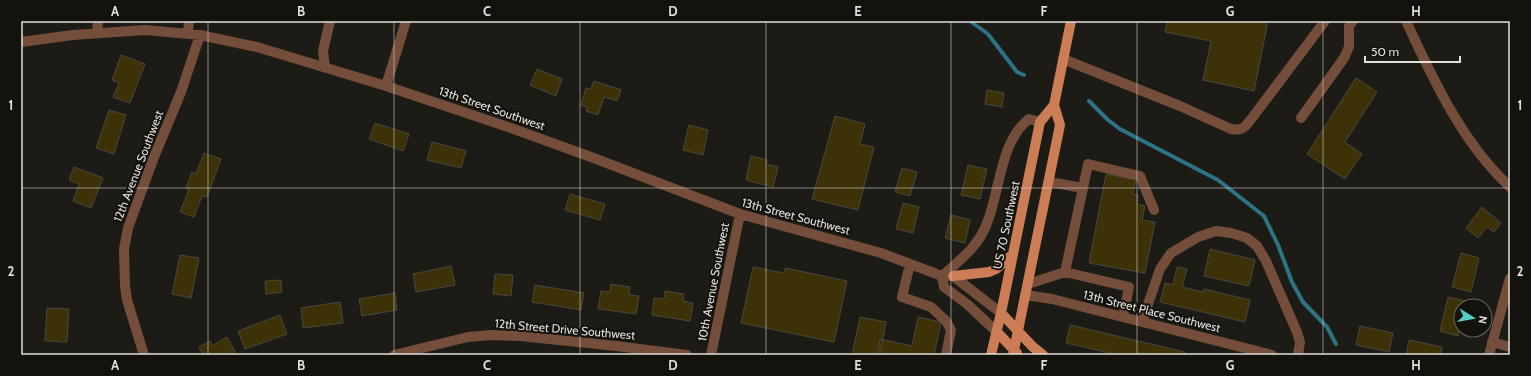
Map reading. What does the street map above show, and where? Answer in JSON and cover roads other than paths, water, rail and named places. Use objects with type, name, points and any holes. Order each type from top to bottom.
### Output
[{"type":"main road","name":"US 70 Southwest","points":[[1015,353],[1060,125],[1054,105],[1071,21]]},
{"type":"main road","name":"US 70 Southwest","points":[[991,355],[1040,122],[1054,105]]},
{"type":"main road","points":[[953,276],[989,272],[1002,265],[1013,254]]},
{"type":"main road","points":[[1001,313],[1033,347],[1043,355]]},
{"type":"main road","points":[[997,332],[1015,353]]},
{"type":"street","points":[[97,32],[98,21]]},
{"type":"street","points":[[188,33],[189,21]]},
{"type":"street","points":[[325,67],[323,51],[330,21]]},
{"type":"street","points":[[386,86],[406,21]]},
{"type":"street","points":[[1063,59],[1238,130],[1244,128],[1252,118],[1325,21]]},
{"type":"street","points":[[1301,118],[1344,58],[1350,47],[1349,26],[1353,21]]},
{"type":"street","points":[[1406,21],[1451,111],[1472,144],[1496,174],[1510,187]]},
{"type":"street","name":"13th Street Southwest","points":[[21,42],[97,32],[145,30],[188,33],[250,45],[386,86],[591,157],[740,214],[825,236],[881,253],[942,276],[953,276]]},
{"type":"street","name":"12th Avenue Southwest","points":[[144,355],[127,300],[124,249],[128,228],[154,157],[181,92],[200,35]]},
{"type":"street","points":[[997,332],[971,308],[944,287],[942,276],[974,246],[987,223],[1010,143],[1022,124],[1029,120],[1040,122]]},
{"type":"street","points":[[1065,272],[1088,164],[1140,176],[1154,210]]},
{"type":"street","points":[[1049,182],[1083,188]]},
{"type":"street","name":"10th Avenue Southwest","points":[[711,355],[740,214]]},
{"type":"street","points":[[1142,322],[1160,268],[1171,253],[1198,237],[1216,231],[1231,233],[1247,238],[1257,246],[1266,261],[1297,332],[1300,342],[1298,355]]},
{"type":"street","points":[[910,264],[902,297],[931,307],[946,321],[951,330],[946,355]]},
{"type":"street","points":[[1028,284],[1065,272],[1129,288],[1123,317]]},
{"type":"street","points":[[953,276],[1001,313]]},
{"type":"street","points":[[1489,355],[1510,278]]},
{"type":"street","name":"13th Street Place Southwest","points":[[1026,295],[1052,299],[1123,317],[1247,352],[1272,355]]},
{"type":"street","name":"12th Street Drive Southwest","points":[[394,355],[468,337],[491,335],[520,336],[687,355]]},
{"type":"street","points":[[1492,342],[1510,347]]},
{"type":"waterway","points":[[970,21],[988,34],[1017,72],[1024,75]]},
{"type":"waterway","points":[[1089,101],[1108,120],[1120,129],[1218,180],[1264,216],[1278,245],[1292,282],[1303,302],[1327,327],[1336,344]]}]
